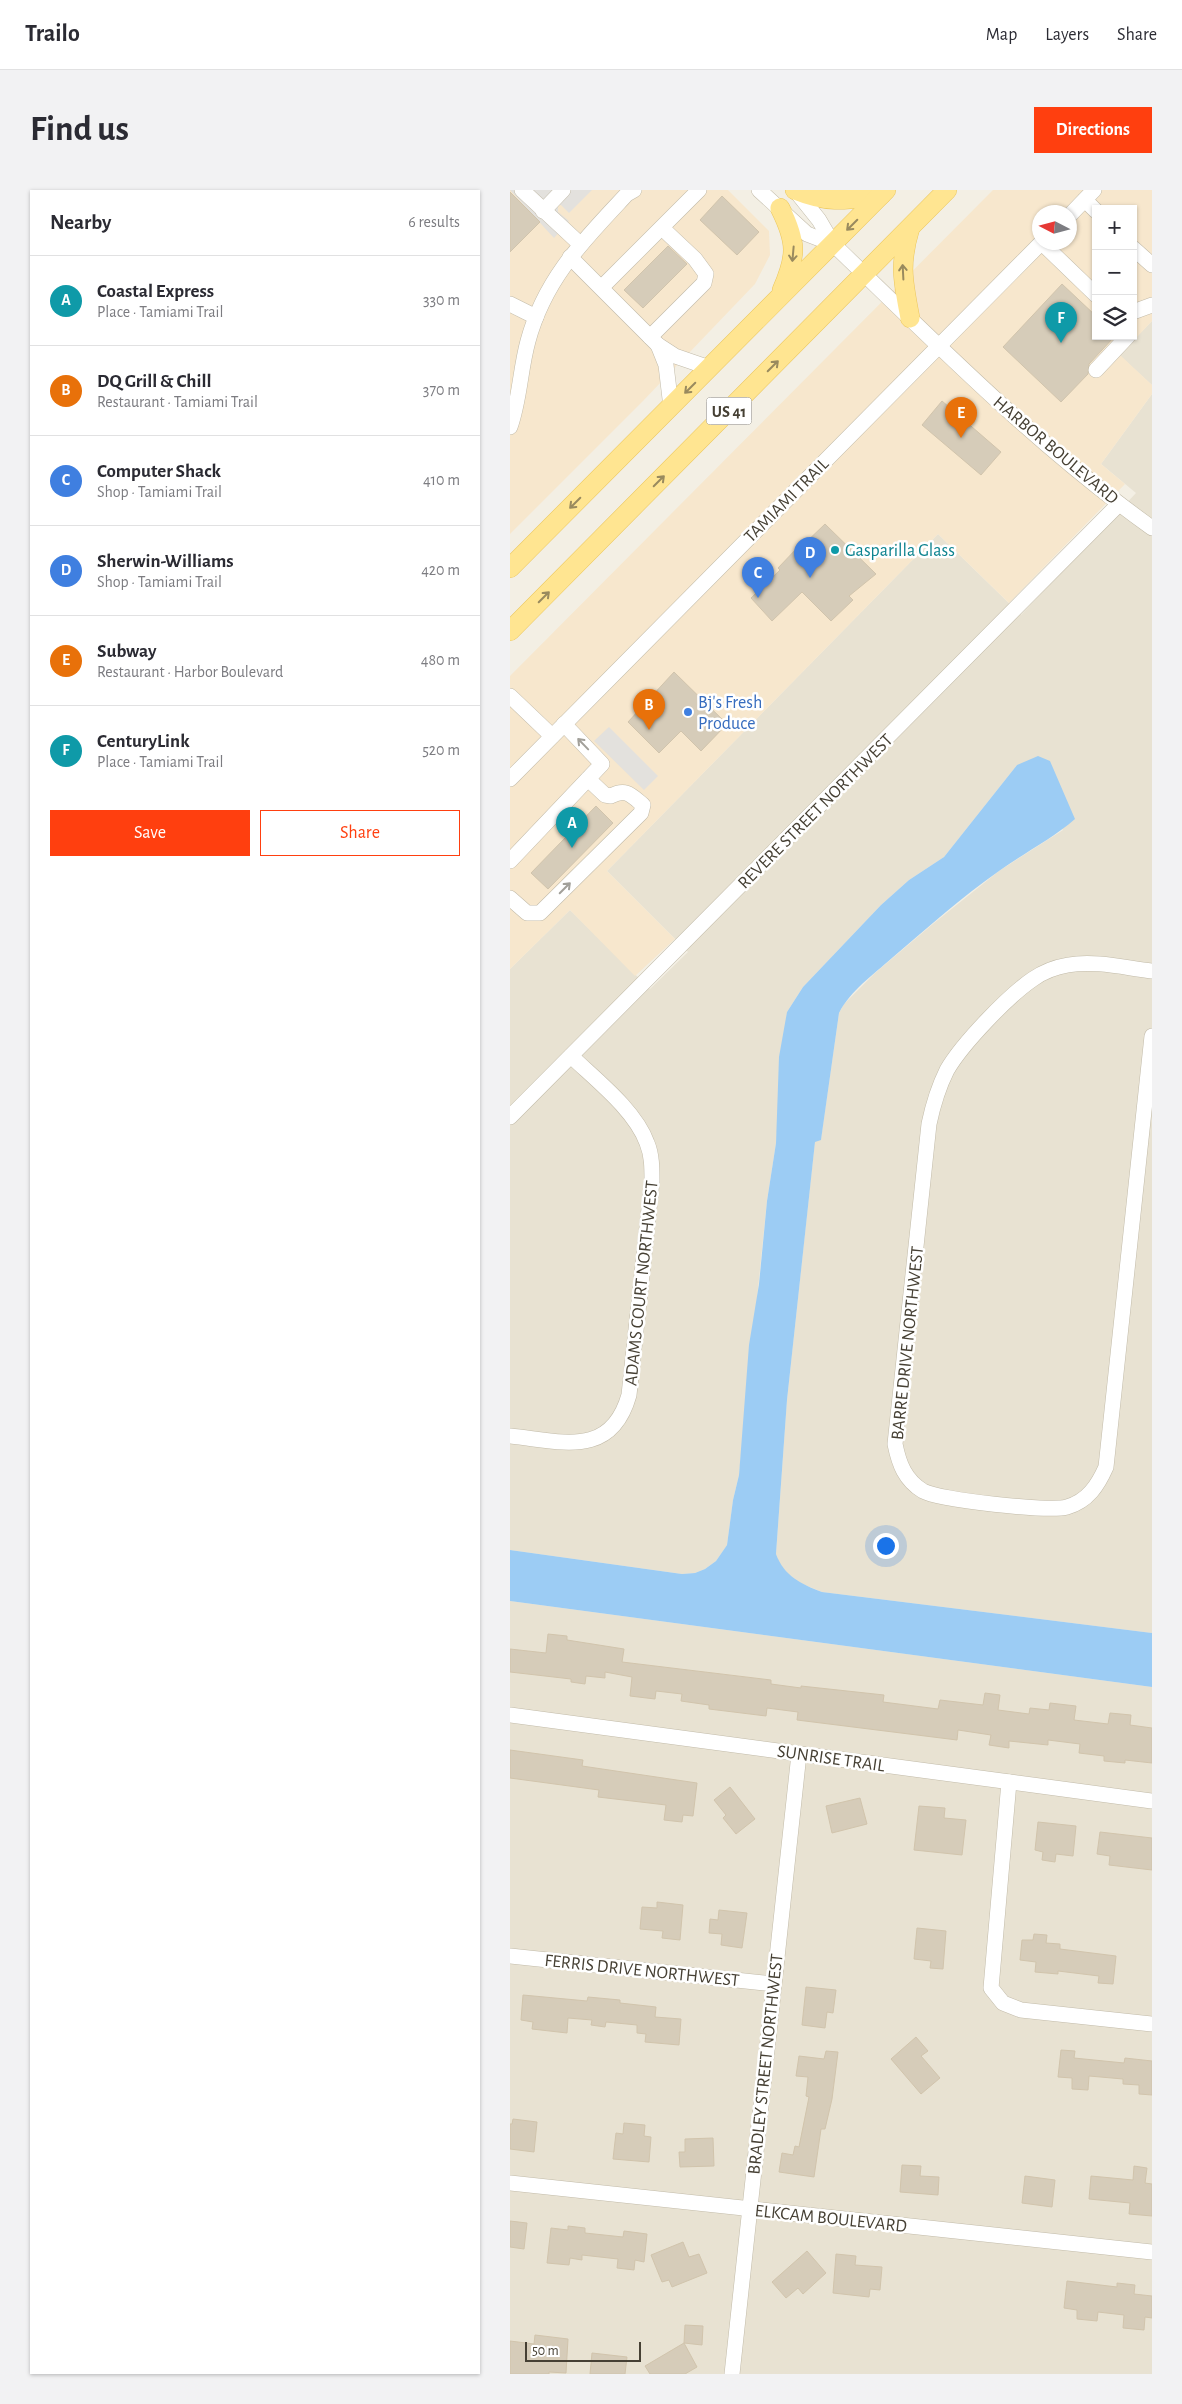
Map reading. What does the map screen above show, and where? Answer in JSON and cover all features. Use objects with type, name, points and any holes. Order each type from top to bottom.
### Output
[{"type":"main road","points":[[795,190],[816,199],[835,201],[884,193]]},
{"type":"main road","name":"US 41","points":[[510,631],[948,190]]},
{"type":"main road","name":"US 41","points":[[510,568],[884,193]]},
{"type":"main road","points":[[777,300],[792,266],[794,243],[780,208]]},
{"type":"main road","points":[[910,227],[903,252],[902,272],[910,318]]},
{"type":"street","points":[[522,190],[580,244]]},
{"type":"street","points":[[543,211],[563,190]]},
{"type":"street","points":[[602,287],[699,190]]},
{"type":"street","name":"HARBOR BOULEVARD","points":[[760,190],[807,234],[833,244]]},
{"type":"street","name":"HARBOR BOULEVARD","points":[[795,190],[819,220],[833,244],[910,318],[1034,435],[1119,504],[1152,528]]},
{"type":"street","points":[[510,427],[528,342],[546,293],[580,244],[630,191]]},
{"type":"street","points":[[1077,208],[1089,195]]},
{"type":"street","points":[[654,341],[704,283],[706,274],[695,259],[662,228]]},
{"type":"street","name":"TAMIAMI TRAIL","points":[[510,779],[1035,250]]},
{"type":"street","points":[[1049,250],[1092,291]]},
{"type":"street","points":[[1135,250],[1152,265]]},
{"type":"street","points":[[570,257],[654,341],[675,356],[710,368]]},
{"type":"street","points":[[510,304],[536,317]]},
{"type":"street","points":[[1137,311],[1152,305]]},
{"type":"street","points":[[1096,370],[1124,340]]},
{"type":"street","points":[[654,341],[666,365],[671,407]]},
{"type":"street","name":"REVERE STREET NORTHWEST","points":[[510,1117],[1119,504]]},
{"type":"street","points":[[510,696],[552,736]]},
{"type":"street","points":[[510,861],[602,764],[564,724]]},
{"type":"street","points":[[510,898],[527,913],[540,913],[641,813],[642,806],[629,792],[621,791],[611,796],[605,795],[588,779]]},
{"type":"street","name":"BARRE DRIVE NORTHWEST","points":[[1152,971],[1089,964],[1070,965],[1051,970],[1034,978],[1018,990],[971,1038],[948,1069],[939,1087],[929,1124],[895,1444],[898,1463],[908,1479],[924,1492],[942,1497],[1048,1508],[1067,1507],[1084,1499],[1098,1485],[1106,1467],[1152,1036]]},
{"type":"street","name":"ADAMS COURT NORTHWEST","points":[[510,1436],[576,1443],[595,1439],[612,1429],[624,1413],[630,1395],[652,1181],[652,1162],[647,1143],[639,1125],[571,1056]]},
{"type":"street","name":"SUNRISE TRAIL","points":[[510,1715],[1152,1800]]},
{"type":"street","name":"BRADLEY STREET NORTHWEST","points":[[732,2374],[798,1754]]},
{"type":"street","points":[[1009,1782],[991,1988],[1003,2003],[1020,2010],[1152,2024]]},
{"type":"street","name":"FERRIS DRIVE NORTHWEST","points":[[510,1956],[774,1984]]},
{"type":"street","name":"ELKCAM BOULEVARD","points":[[510,2183],[1152,2252]]},
{"type":"shaded area","points":[[510,190],[728,190],[769,231],[770,255],[755,284],[642,402],[510,534]]},
{"type":"shaded area","points":[[510,190],[592,190],[569,213],[561,205],[558,205],[558,212],[569,221],[554,238]]},
{"type":"shaded area","points":[[993,190],[1152,190],[1152,321],[1137,337],[1137,205],[1092,205],[1092,340],[1134,340],[1120,355],[1152,385],[1152,394],[1101,464],[1125,484],[1009,603],[938,534],[607,871],[675,939],[635,976],[570,910],[510,969],[510,676]]},
{"type":"shaded area","points":[[1152,321],[1152,385],[1119,355],[1134,340],[1137,340],[1137,336]]},
{"type":"shaded area","points":[[1152,394],[1152,1633],[822,1592],[800,1583],[788,1574],[779,1563],[776,1554],[787,1400],[815,1141],[821,1139],[839,1013],[844,1004],[875,973],[934,923],[999,871],[1063,830],[1017,765],[944,857],[909,880],[881,905],[803,987],[787,1012],[776,1143],[767,1201],[739,1475],[733,1500],[727,1545],[716,1561],[705,1569],[695,1573],[682,1574],[510,1550],[510,969],[570,910],[650,989],[688,952],[607,871],[938,534],[1021,615],[1136,493],[1101,464]]},
{"type":"shaded area","points":[[609,727],[658,776],[644,790],[594,741]]},
{"type":"shaded area","points":[[510,1601],[1152,1687],[1152,2374],[510,2374]]},
{"type":"water","points":[[1038,756],[1050,761],[1075,819],[999,871],[945,913],[863,983],[849,997],[839,1013],[821,1140],[815,1142],[787,1400],[776,1554],[779,1562],[789,1574],[807,1586],[822,1592],[1152,1633],[1152,1687],[510,1601],[510,1550],[682,1574],[695,1573],[705,1569],[716,1561],[727,1545],[733,1500],[739,1475],[749,1345],[759,1284],[767,1201],[776,1143],[779,1057],[787,1012],[803,987],[881,905],[909,880],[944,857],[1017,765]]},
{"type":"building","points":[[510,192],[540,222],[510,252]]},
{"type":"building","points":[[722,196],[759,232],[737,255],[700,220]]},
{"type":"building","points":[[668,246],[687,264],[643,308],[624,290]]},
{"type":"building","points":[[1062,284],[1092,312],[1092,340],[1111,340],[1089,364],[1088,374],[1061,402],[1003,347]]},
{"type":"building","points":[[942,401],[1001,452],[981,475],[922,425]]},
{"type":"building","points":[[825,524],[876,574],[849,596],[853,600],[831,621],[802,592],[772,621],[751,598],[780,570],[778,568],[799,546],[800,548]]},
{"type":"building","points":[[674,672],[727,724],[701,751],[681,731],[659,753],[628,722]]},
{"type":"building","points":[[596,806],[613,823],[548,889],[531,873]]},
{"type":"building","points":[[548,1634],[567,1636],[567,1640],[624,1649],[622,1662],[771,1680],[771,1684],[801,1688],[801,1686],[884,1695],[883,1702],[938,1709],[940,1700],[983,1705],[985,1693],[1000,1695],[998,1710],[1029,1714],[1030,1708],[1049,1710],[1050,1703],[1076,1706],[1074,1720],[1108,1724],[1110,1713],[1131,1715],[1130,1725],[1152,1728],[1152,1763],[1125,1760],[1125,1763],[1104,1761],[1104,1756],[1079,1753],[1080,1744],[1048,1740],[1048,1745],[1009,1741],[1009,1748],[989,1745],[991,1735],[958,1730],[957,1740],[797,1720],[798,1712],[767,1708],[766,1716],[709,1709],[709,1705],[681,1701],[682,1694],[656,1691],[655,1699],[630,1696],[632,1677],[605,1672],[605,1678],[586,1676],[585,1684],[571,1682],[571,1679],[510,1672],[510,1649],[546,1653]]},
{"type":"building","points":[[510,1750],[583,1760],[582,1766],[697,1783],[693,1816],[683,1815],[682,1822],[664,1820],[666,1805],[598,1797],[599,1790],[510,1778]]},
{"type":"building","points":[[730,1787],[755,1819],[736,1834],[723,1818],[726,1815],[714,1800]]},
{"type":"building","points":[[860,1798],[867,1824],[832,1833],[826,1806]]},
{"type":"building","points":[[919,1806],[945,1808],[944,1818],[966,1820],[962,1855],[914,1850]]},
{"type":"building","points":[[1038,1822],[1076,1826],[1073,1856],[1056,1854],[1055,1862],[1042,1860],[1043,1852],[1035,1850]]},
{"type":"building","points":[[1100,1832],[1152,1838],[1152,1870],[1109,1865],[1110,1856],[1097,1854]]},
{"type":"building","points":[[657,1902],[683,1905],[680,1940],[662,1938],[663,1931],[640,1929],[642,1907],[657,1908]]},
{"type":"building","points":[[719,1910],[747,1913],[742,1948],[721,1945],[722,1934],[709,1933],[710,1919],[718,1920]]},
{"type":"building","points":[[917,1928],[946,1931],[943,1969],[930,1968],[931,1961],[914,1959]]},
{"type":"building","points":[[1034,1934],[1047,1935],[1046,1943],[1060,1944],[1060,1949],[1116,1956],[1113,1984],[1098,1983],[1099,1976],[1058,1971],[1058,1974],[1035,1972],[1036,1962],[1020,1960],[1022,1940],[1033,1940]]},
{"type":"building","points":[[806,1987],[836,1990],[833,2013],[827,2012],[825,2028],[802,2025]]},
{"type":"building","points":[[523,1995],[587,2001],[588,1997],[620,2000],[620,2003],[656,2007],[655,2017],[681,2019],[679,2045],[645,2042],[646,2034],[637,2033],[637,2025],[606,2022],[605,2027],[591,2025],[592,2020],[568,2018],[567,2033],[532,2029],[533,2022],[521,2020]]},
{"type":"building","points":[[916,2037],[928,2051],[921,2056],[940,2078],[921,2094],[891,2059]]},
{"type":"building","points":[[1061,2050],[1075,2051],[1074,2058],[1124,2063],[1125,2058],[1152,2061],[1152,2095],[1139,2094],[1139,2085],[1123,2084],[1123,2079],[1089,2076],[1088,2090],[1072,2089],[1072,2078],[1058,2077]]},
{"type":"building","points":[[826,2051],[838,2052],[832,2099],[825,2129],[821,2129],[814,2177],[779,2172],[782,2153],[793,2155],[795,2146],[799,2147],[809,2097],[806,2096],[808,2077],[796,2076],[799,2056],[824,2059]]},
{"type":"building","points":[[513,2119],[537,2122],[534,2152],[510,2149],[510,2124],[512,2124]]},
{"type":"building","points":[[624,2123],[645,2125],[644,2136],[651,2137],[649,2162],[613,2159],[616,2133],[623,2134]]},
{"type":"building","points":[[713,2138],[714,2166],[680,2167],[679,2152],[685,2152],[685,2139]]},
{"type":"building","points":[[902,2165],[921,2166],[920,2176],[939,2177],[938,2195],[900,2192]]},
{"type":"building","points":[[1134,2166],[1147,2168],[1145,2183],[1152,2184],[1152,2216],[1129,2214],[1130,2203],[1089,2199],[1091,2176],[1133,2180]]},
{"type":"building","points":[[1025,2176],[1055,2180],[1052,2207],[1022,2203]]},
{"type":"building","points":[[510,2221],[527,2223],[524,2249],[510,2247]]},
{"type":"building","points":[[568,2226],[585,2228],[585,2233],[623,2237],[624,2231],[647,2234],[644,2262],[635,2260],[634,2270],[617,2268],[618,2259],[582,2255],[582,2260],[570,2258],[569,2265],[547,2263],[551,2228],[568,2230]]},
{"type":"building","points":[[683,2242],[689,2257],[699,2254],[707,2273],[672,2287],[669,2280],[662,2282],[651,2255]]},
{"type":"building","points":[[807,2251],[826,2273],[803,2294],[798,2288],[786,2298],[772,2282]]},
{"type":"building","points":[[836,2254],[856,2256],[855,2265],[882,2267],[880,2290],[870,2289],[869,2297],[833,2293]]},
{"type":"building","points":[[1067,2281],[1117,2287],[1117,2283],[1135,2285],[1134,2294],[1152,2296],[1152,2318],[1145,2317],[1144,2330],[1123,2328],[1124,2315],[1098,2312],[1097,2321],[1077,2319],[1077,2310],[1064,2308]]},
{"type":"building","points":[[685,2325],[703,2326],[702,2345],[684,2343]]},
{"type":"building","points":[[535,2335],[568,2339],[566,2373],[510,2374],[510,2341],[534,2344]]},
{"type":"building","points":[[684,2343],[697,2367],[685,2374],[650,2374],[645,2366]]},
{"type":"building","points":[[592,2353],[627,2357],[625,2374],[590,2374]]},
{"type":"place","name":"CenturyLink","points":[[1061,343]]},
{"type":"place","name":"Subway","points":[[961,438]]},
{"type":"place","name":"Gasparilla Glass","points":[[835,550]]},
{"type":"place","name":"Sherwin-Williams","points":[[810,578]]},
{"type":"place","name":"Computer Shack","points":[[758,598]]},
{"type":"place","name":"Bj's Fresh Produce","points":[[688,712]]},
{"type":"place","name":"DQ Grill & Chill","points":[[649,730]]},
{"type":"place","name":"Coastal Express","points":[[572,848]]}]
